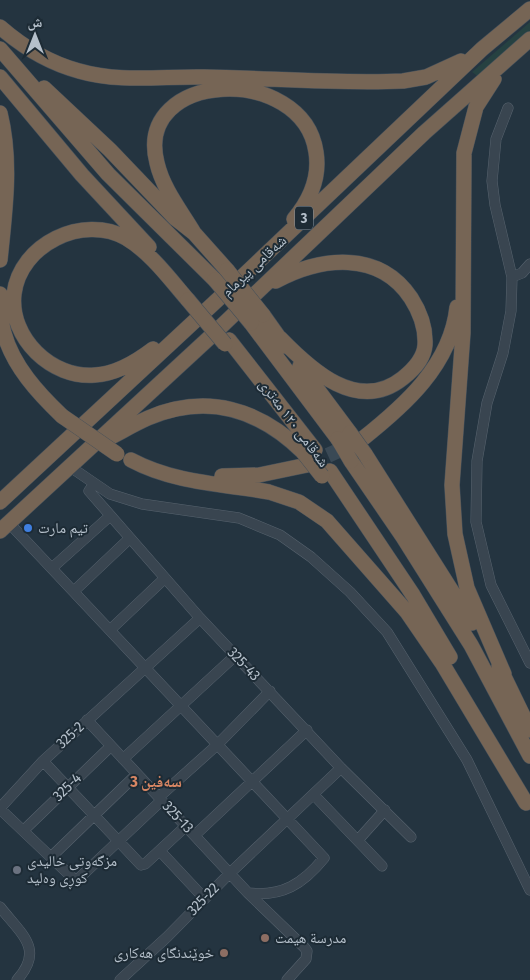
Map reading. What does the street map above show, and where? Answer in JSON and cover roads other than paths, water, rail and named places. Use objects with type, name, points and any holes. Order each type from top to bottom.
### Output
[{"type":"highway","name":"شەقامی پیرمام","points":[[0,502],[242,277],[482,49],[530,10]]},
{"type":"highway","points":[[0,27],[19,43],[56,63],[80,72],[123,78],[203,77],[403,81],[426,77],[443,71],[482,49]]},
{"type":"highway","name":"شەقامی پیرمام","points":[[5,527],[258,292],[379,174],[530,39]]},
{"type":"highway","points":[[516,50],[476,107],[464,153],[462,201],[463,333],[452,485],[452,510],[467,588],[530,730]]},
{"type":"highway","points":[[1,51],[70,110],[175,218],[194,233]]},
{"type":"highway","name":"شەقامی ١٢٠ مەتری","points":[[1,51],[108,174],[221,275],[354,442],[351,461],[403,537],[471,645],[530,756]]},
{"type":"highway","name":"شەقامی ١٢٠ مەتری","points":[[0,77],[82,175],[270,391],[308,456],[326,473],[422,610],[452,660],[528,807]]},
{"type":"highway","points":[[221,275],[163,182],[156,162],[156,138],[163,118],[182,101],[204,91],[227,88],[260,93],[278,101],[293,111],[305,125],[314,142],[317,164],[315,181],[308,198],[297,216],[242,277]]},
{"type":"highway","points":[[0,113],[6,143],[7,173],[0,260]]},
{"type":"highway","points":[[191,298],[133,243],[117,234],[96,230],[67,233],[46,244],[24,267],[14,294],[18,326],[34,350],[58,368],[81,375],[108,373],[128,365],[195,320]]},
{"type":"highway","points":[[354,442],[388,418],[416,391],[442,355],[449,340],[456,312],[462,260]]},
{"type":"highway","points":[[257,319],[280,338],[303,362],[328,380],[366,392],[392,387],[401,380],[418,363],[425,346],[424,325],[408,294],[391,276],[360,262],[342,261],[310,266],[293,272],[258,292]]},
{"type":"highway","points":[[0,294],[4,333],[14,357],[32,384],[62,416],[117,454],[156,472],[173,477],[259,490],[284,496],[307,506],[327,521],[350,545],[415,622],[528,807]]},
{"type":"highway","points":[[280,338],[414,528],[504,674]]},
{"type":"highway","points":[[88,448],[164,413],[211,406],[241,412],[268,423],[308,456],[278,472],[238,477],[192,474],[131,460]]},
{"type":"street","points":[[508,108],[495,145],[492,181],[495,205],[512,277],[508,332],[499,366],[486,402],[477,461],[476,522],[490,585],[530,663]]},
{"type":"street","points":[[512,277],[522,273],[530,264]]},
{"type":"street","points":[[69,466],[110,494],[142,504],[239,518],[280,535],[311,557],[350,592],[387,632],[468,760],[530,890]]},
{"type":"street","name":"325-43","points":[[94,484],[89,491],[164,580],[342,768],[411,837]]},
{"type":"street","points":[[52,568],[110,516]]},
{"type":"street","points":[[5,527],[52,568],[324,858],[310,876],[288,889],[265,895],[248,892]]},
{"type":"street","points":[[74,591],[129,539]]},
{"type":"street","points":[[110,630],[164,580]]},
{"type":"street","name":"325-2","points":[[0,809],[43,761],[200,618]]},
{"type":"street","points":[[123,759],[236,655]]},
{"type":"street","points":[[0,809],[52,856],[76,881],[270,691]]},
{"type":"street","name":"325-13","points":[[87,720],[248,892],[290,931],[306,951],[306,958],[287,980]]},
{"type":"street","points":[[195,835],[307,730]]},
{"type":"street","name":"325-4","points":[[24,830],[111,746]]},
{"type":"street","points":[[43,761],[117,842],[142,865],[186,826]]},
{"type":"street","name":"325-22","points":[[120,980],[230,872],[342,768]]},
{"type":"street","points":[[52,856],[137,774]]},
{"type":"street","points":[[314,795],[382,866]]},
{"type":"street","points":[[358,840],[385,810]]},
{"type":"street","points":[[160,851],[204,898]]},
{"type":"street","points":[[0,907],[30,945],[31,957],[27,969],[16,980]]},
{"type":"tunnel","points":[[307,465],[355,443]]},
{"type":"place","name":"تيم مارت","points":[[28,528]]},
{"type":"place","name":"مزگەوتی خالیدی کوڕی وەلید","points":[[17,870]]},
{"type":"place","name":"مدرسة هيمت","points":[[265,938]]},
{"type":"place","name":"خوێندنگای هەکاری","points":[[224,953]]},
{"type":"district","name":"سەفین 3","points":[[156,781]]}]
